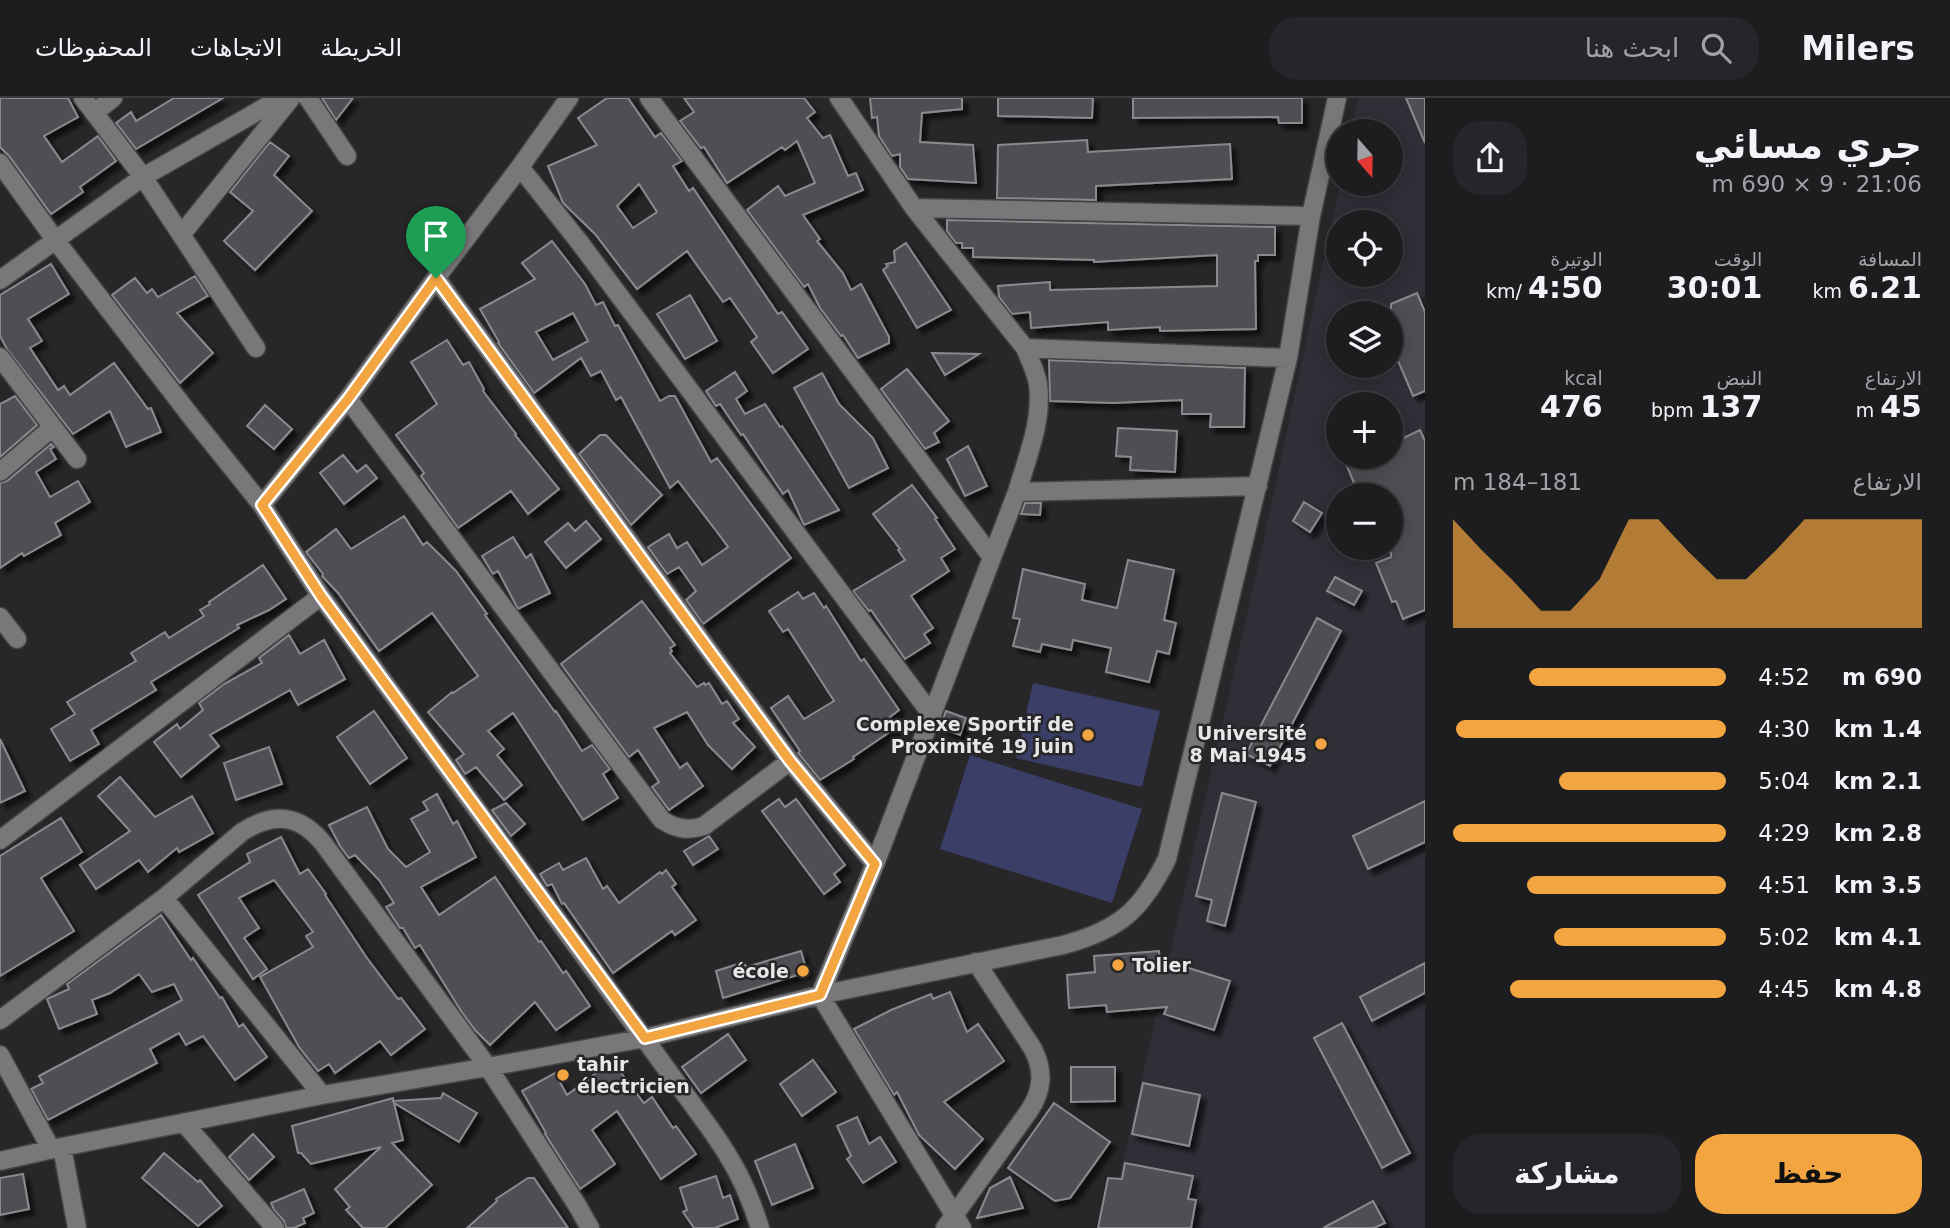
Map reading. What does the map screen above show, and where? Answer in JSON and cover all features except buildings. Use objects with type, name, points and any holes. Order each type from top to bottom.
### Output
[{"type":"street","points":[[83,98],[143,177],[256,348]]},
{"type":"street","points":[[94,113],[113,98]]},
{"type":"street","points":[[0,280],[143,177],[281,98]]},
{"type":"street","points":[[181,235],[291,98]]},
{"type":"street","points":[[308,98],[347,156]]},
{"type":"street","points":[[262,505],[348,399],[569,98]]},
{"type":"street","points":[[649,98],[991,556]]},
{"type":"street","points":[[820,995],[875,864],[1017,492],[1039,407],[1034,368],[1025,348],[914,208],[839,98]]},
{"type":"street","points":[[0,1161],[322,1095],[645,1038],[820,995],[1063,945],[1090,937],[1115,925],[1137,907],[1155,884],[1171,846],[1288,358],[1311,216],[1337,98]]},
{"type":"street","points":[[0,163],[56,241],[262,505],[321,596],[645,1038],[732,1160],[750,1197],[760,1228]]},
{"type":"street","points":[[520,167],[597,265],[932,715]]},
{"type":"street","points":[[914,208],[1311,216]]},
{"type":"street","points":[[436,278],[790,761],[875,864]]},
{"type":"street","points":[[1025,348],[1288,358]]},
{"type":"street","points":[[0,357],[77,459]]},
{"type":"street","points":[[348,399],[662,820],[682,829],[704,825],[790,761]]},
{"type":"street","points":[[0,472],[53,427]]},
{"type":"street","points":[[1017,492],[1258,486]]},
{"type":"street","points":[[0,840],[321,596]]},
{"type":"street","points":[[0,617],[17,639]]},
{"type":"street","points":[[0,1020],[164,898],[255,824],[270,819],[300,823],[313,831],[323,842],[488,1067],[590,1228]]},
{"type":"street","points":[[164,898],[322,1095]]},
{"type":"street","points":[[820,995],[953,1224],[1036,1100],[1040,1087],[1039,1061],[1033,1049],[976,962]]},
{"type":"street","points":[[0,1055],[56,1148],[77,1228]]},
{"type":"street","points":[[184,1123],[275,1228]]},
{"type":"shaded area","name":"Université 8 Mai 1945","points":[[1358,98],[1425,98],[1425,1228],[1108,1228],[1262,548],[1326,249],[1326,287],[1403,287],[1403,210],[1334,210],[1337,196],[1404,196],[1404,119],[1354,119]]},
{"type":"shaded area","name":"Complexe Sportif de Proximité 19 juin","points":[[1033,683],[1160,711],[1142,787],[1016,758]]},
{"type":"shaded area","points":[[970,755],[1142,809],[1112,903],[940,849]]},
{"type":"place","name":"Complexe Sportif de Proximité 19 juin","points":[[1088,735]]},
{"type":"place","name":"Université 8 Mai 1945","points":[[1321,744]]},
{"type":"place","name":"Tolier","points":[[1118,965]]},
{"type":"place","name":"école","points":[[803,971]]},
{"type":"place","name":"tahir électricien","points":[[563,1075]]},
{"type":"route","points":[[436,278],[790,761],[875,864],[820,995],[645,1038],[321,596],[262,505],[348,399],[436,278]]}]
